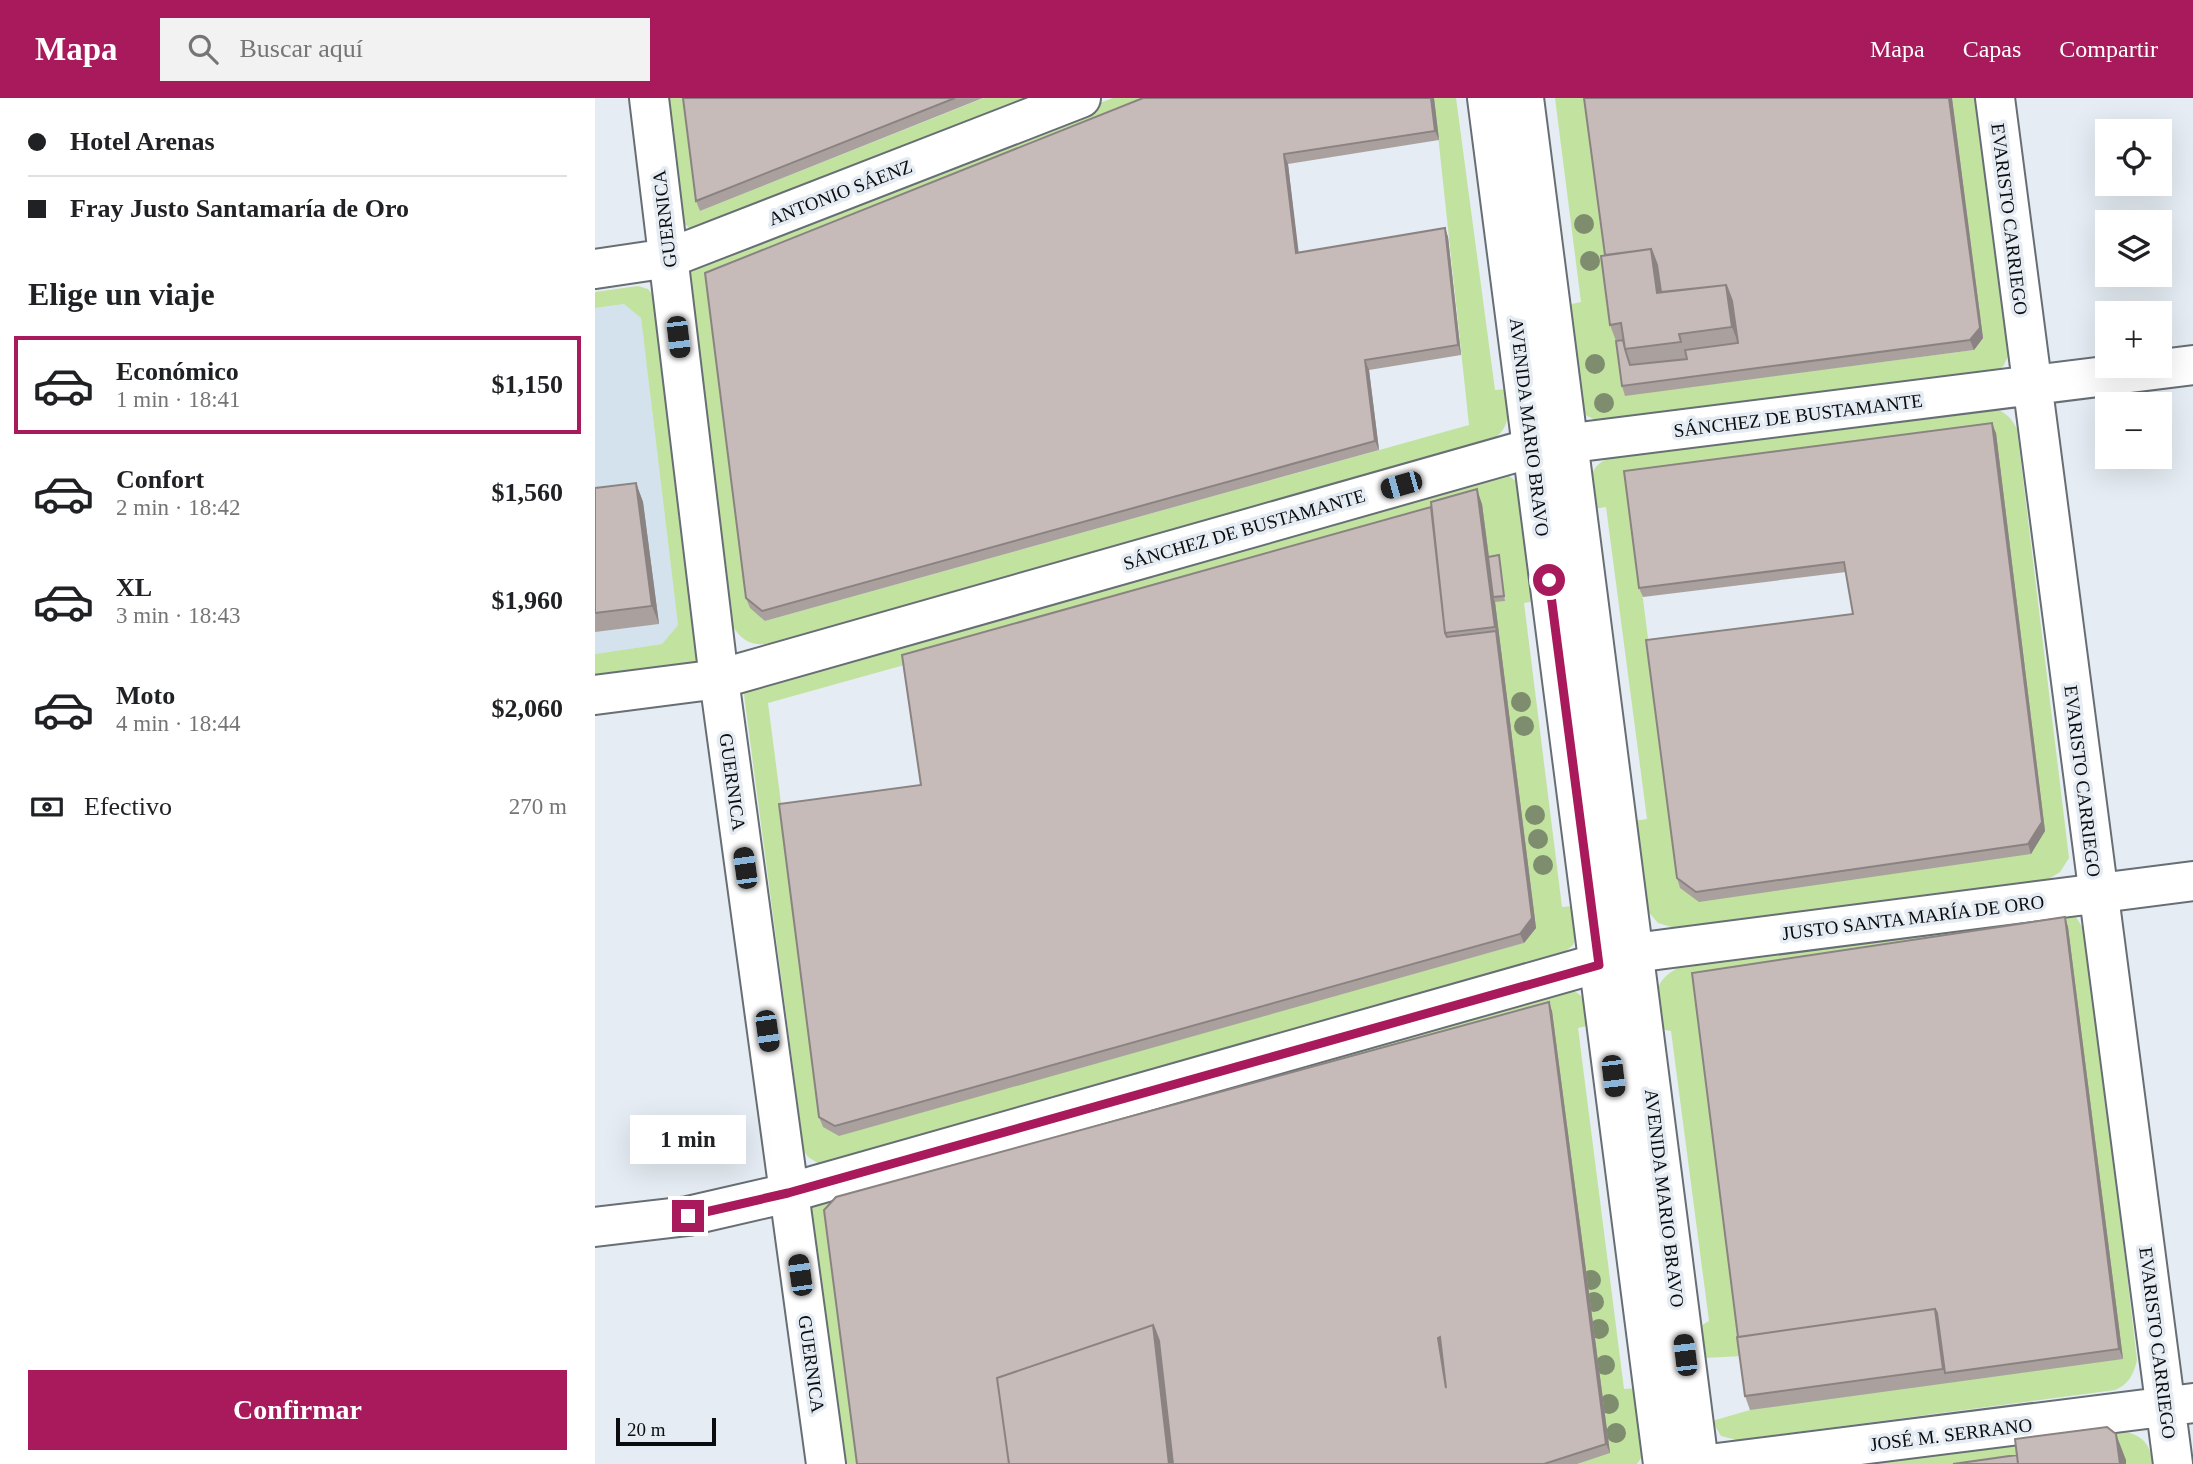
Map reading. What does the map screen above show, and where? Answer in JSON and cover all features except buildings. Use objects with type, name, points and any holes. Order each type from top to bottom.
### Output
[{"type":"street","name":"GUERNICA","points":[[649,98],[719,679],[825,1464]]},
{"type":"street","name":"ANTONIO SÁENZ","points":[[595,269],[669,258],[1081,98]]},
{"type":"street","name":"AVENIDA MARIO BRAVO","points":[[1487,98],[1550,445],[1616,959],[1663,1464]]},
{"type":"street","name":"AVENIDA MARIO BRAVO","points":[[1524,98],[1550,445]]},
{"type":"street","name":"EVARISTO CARRIEGO","points":[[1995,98],[2098,894],[2180,1405],[2173,1464]]},
{"type":"street","name":"SÁNCHEZ DE BUSTAMANTE","points":[[595,695],[719,679],[1550,445],[2193,365]]},
{"type":"street","name":"JUSTO SANTA MARÍA DE ORO","points":[[595,1227],[688,1216],[788,1193],[1616,959],[2193,881]]},
{"type":"street","name":"AVENIDA MARIO BRAVO","points":[[1616,959],[1699,1464]]},
{"type":"street","name":"JOSÉ M. SERRANO","points":[[1709,1464],[2180,1405]]},
{"type":"shaded area","points":[[624,304],[641,317],[678,625],[662,644],[595,654],[595,308]]},
{"type":"green space","points":[[663,98],[685,98],[700,211],[984,98],[1049,98],[693,231],[679,219]]},
{"type":"green space","points":[[1113,98],[1171,98],[765,621],[1469,425],[1434,98],[1456,98],[1495,390],[1508,389],[1507,419],[1501,432],[1476,447],[770,643],[756,644],[745,640],[729,619],[686,274],[689,268],[702,258]]},
{"type":"green space","points":[[1555,98],[1587,98],[1625,395],[1974,350],[1983,338],[1952,98],[1975,98],[2008,356],[2004,365],[1997,372],[1600,422],[1587,416],[1580,406],[1567,305],[1581,302]]},
{"type":"green space","points":[[638,286],[648,289],[660,304],[708,651],[696,667],[595,681],[595,654],[662,644],[678,625],[641,318],[624,304],[595,308],[595,292]]},
{"type":"green space","points":[[1989,408],[2006,414],[2017,429],[2069,858],[2060,872],[2047,880],[1678,929],[1658,923],[1645,908],[1634,821],[1647,819],[1606,507],[1593,509],[1591,493],[1591,479],[1596,467],[1609,458]],"holes":[[[1996,433],[1680,888],[1628,482]]]},
{"type":"green space","points":[[1508,475],[1518,483],[1535,601],[1524,603],[1562,907],[1574,906],[1577,937],[1573,945],[1560,956],[821,1165],[804,1151],[743,687]],"holes":[[[1342,543],[1500,560],[1505,600],[1494,602],[1524,943],[1025,1082],[823,1127],[768,703]]]},
{"type":"green space","points":[[2059,911],[2076,917],[2087,935],[2137,1360],[2130,1378],[2115,1390],[1737,1440],[1721,1436],[1712,1421],[1750,1410],[1743,1356],[1703,1358],[1699,1327],[1709,1321],[1671,1031],[1660,1029],[1657,993],[1663,979],[1680,967]]},
{"type":"green space","points":[[1571,990],[1583,999],[1591,1025],[1578,1028],[1624,1389],[1637,1388],[1643,1455],[1637,1464],[842,1464],[809,1203]]},
{"type":"green space","points":[[2120,1431],[2134,1434],[2144,1441],[2150,1450],[2153,1464],[2126,1464],[2126,1460],[2030,1464],[1870,1464]]},
{"type":"route","points":[[688,1216],[788,1193],[1599,965],[1549,580]]}]
